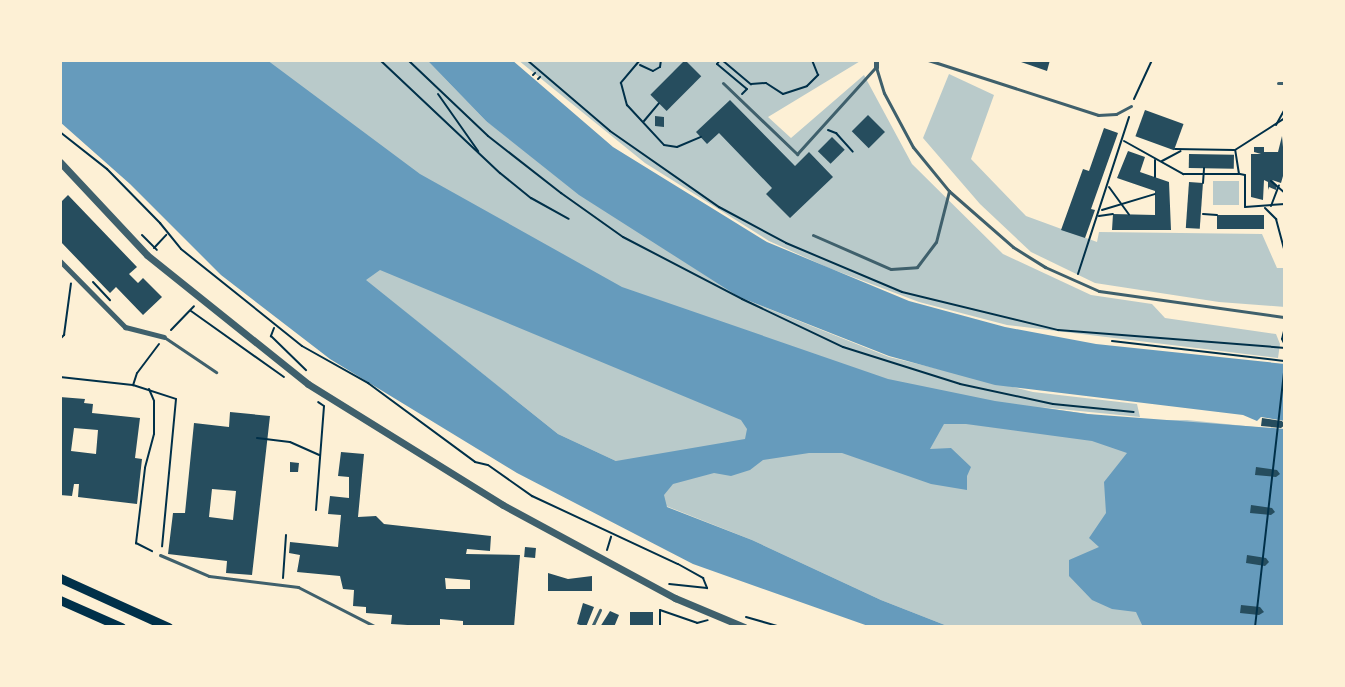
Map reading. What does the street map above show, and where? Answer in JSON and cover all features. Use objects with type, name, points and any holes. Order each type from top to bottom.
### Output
[{"type":"highway","points":[[60,578],[168,627]]},
{"type":"highway","points":[[60,600],[121,627]]},
{"type":"street","points":[[60,162],[147,255],[308,384],[393,439],[635,578],[744,627]]},
{"type":"street","points":[[60,261],[125,327],[164,337]]},
{"type":"lane","points":[[928,60],[1098,115],[1116,114],[1131,106]]},
{"type":"lane","points":[[723,83],[797,154],[876,64]]},
{"type":"lane","points":[[876,64],[884,93],[913,147],[949,191],[1013,247],[1075,283],[1124,295],[1285,317]]},
{"type":"lane","points":[[1278,83],[1285,83]]},
{"type":"lane","points":[[813,235],[891,269],[917,267],[936,242],[949,191]]},
{"type":"lane","points":[[164,337],[216,372]]},
{"type":"lane","points":[[160,555],[209,576],[298,587],[376,627]]},
{"type":"lane","points":[[592,627],[600,610]]},
{"type":"path","points":[[380,60],[482,157],[531,198],[569,219]]},
{"type":"path","points":[[408,60],[435,89],[488,136],[623,237],[843,347],[960,384],[1053,404],[1134,412]]},
{"type":"path","points":[[527,60],[610,131],[664,171],[731,214],[820,259],[902,292],[1007,320],[1088,334],[1285,346],[1282,339],[1285,327]]},
{"type":"path","points":[[640,60],[639,65],[621,83],[620,89],[627,105],[664,145],[677,147],[701,137]]},
{"type":"path","points":[[639,65],[653,71],[660,67],[661,60]]},
{"type":"path","points":[[738,98],[747,89],[717,64],[721,60],[751,84],[766,83],[783,94],[807,86],[818,75],[812,60]]},
{"type":"path","points":[[1075,283],[1124,141],[1131,106],[1152,60]]},
{"type":"path","points":[[540,80],[546,77]]},
{"type":"path","points":[[435,89],[482,157]]},
{"type":"path","points":[[643,122],[659,103]]},
{"type":"path","points":[[1274,128],[1285,109]]},
{"type":"path","points":[[1175,149],[1235,150],[1274,128],[1285,118]]},
{"type":"path","points":[[819,127],[836,133],[853,152]]},
{"type":"path","points":[[60,132],[107,169],[160,223],[166,234],[275,327],[368,383],[475,462],[488,465],[532,496],[560,506],[611,536],[678,564],[703,578],[707,588],[666,584],[679,590]]},
{"type":"path","points":[[1124,141],[1183,174],[1245,175],[1245,207],[1265,208],[1285,204]]},
{"type":"path","points":[[1161,161],[1184,149]]},
{"type":"path","points":[[1235,150],[1239,174]]},
{"type":"path","points":[[1155,158],[1155,177]]},
{"type":"path","points":[[1203,183],[1204,168]]},
{"type":"path","points":[[1271,181],[1285,193]]},
{"type":"path","points":[[1271,207],[1279,185]]},
{"type":"path","points":[[1108,186],[1129,215]]},
{"type":"path","points":[[1100,211],[1155,194]]},
{"type":"path","points":[[1265,208],[1276,219],[1285,253]]},
{"type":"path","points":[[1099,216],[1113,214]]},
{"type":"path","points":[[1203,214],[1217,215]]},
{"type":"path","points":[[137,230],[165,258]]},
{"type":"path","points":[[154,248],[166,234]]},
{"type":"path","points":[[60,339],[64,335],[71,283],[76,278]]},
{"type":"path","points":[[92,283],[96,279]]},
{"type":"path","points":[[133,385],[137,373],[164,337],[199,299]]},
{"type":"path","points":[[191,310],[289,381]]},
{"type":"path","points":[[275,327],[271,336],[311,377],[277,351]]},
{"type":"path","points":[[1112,341],[1285,361],[1255,627]]},
{"type":"path","points":[[1174,350],[1175,341]]},
{"type":"path","points":[[60,377],[133,385],[149,389],[176,399],[160,555],[136,543],[154,434],[154,401],[149,389]]},
{"type":"path","points":[[312,397],[324,406],[316,510]]},
{"type":"path","points":[[257,438],[290,442],[320,455]]},
{"type":"path","points":[[282,585],[286,535]]},
{"type":"path","points":[[606,552],[611,536]]},
{"type":"path","points":[[660,627],[660,610],[697,623],[715,616]]},
{"type":"path","points":[[734,614],[780,627]]},
{"type":"shaded area","points":[[150,60],[427,60],[486,121],[739,297],[889,357],[1033,392],[1137,404],[1140,417],[1039,407],[1128,420],[1187,420],[1265,428],[1242,627],[950,627],[881,600],[752,540],[666,506],[616,461],[558,434],[365,280]]},
{"type":"shaded area","points":[[518,60],[862,60],[768,117],[791,138],[864,75],[912,164],[1003,254],[1091,295],[1152,304],[1165,318],[1276,334],[1280,344],[1278,358],[1007,325],[919,302],[829,268],[769,241],[645,163]]},
{"type":"shaded area","points":[[949,74],[994,95],[971,159],[1026,216],[1097,242],[1099,232],[1262,234],[1277,268],[1285,268],[1285,307],[1219,302],[1095,283],[1031,252],[980,204],[923,138]]},
{"type":"shaded area","points":[[1213,181],[1239,181],[1239,205],[1213,205]]},
{"type":"water","points":[[60,60],[267,60],[420,174],[622,287],[888,379],[995,401],[1088,414],[1285,429],[1285,627],[1143,627],[1136,612],[1112,609],[1092,600],[1069,576],[1069,560],[1099,547],[1089,538],[1106,513],[1104,482],[1127,453],[1092,441],[966,424],[944,424],[930,449],[951,448],[971,467],[967,490],[931,484],[842,453],[809,453],[763,460],[750,470],[731,476],[714,473],[673,484],[664,495],[667,507],[752,540],[881,600],[950,627],[871,627],[693,564],[517,473],[330,359],[221,275],[130,184],[60,122]],"holes":[[[380,270],[741,420],[747,429],[745,439],[616,461],[558,434],[366,280]]]},
{"type":"water","points":[[427,60],[512,60],[613,147],[767,242],[909,301],[1005,327],[1096,344],[1285,364],[1285,421],[1261,417],[1257,421],[1243,415],[995,385],[889,356],[739,297],[579,195],[486,121]]},
{"type":"building","points":[[685,60],[701,76],[667,111],[650,95]]},
{"type":"building","points":[[1015,60],[1050,60],[1047,71]]},
{"type":"building","points":[[730,100],[795,166],[809,152],[833,177],[790,218],[766,194],[772,188],[719,133],[707,144],[696,132]]},
{"type":"building","points":[[1145,110],[1184,124],[1174,150],[1135,136]]},
{"type":"building","points":[[868,115],[885,132],[869,148],[852,131]]},
{"type":"building","points":[[655,116],[664,117],[664,127],[655,126]]},
{"type":"building","points":[[1104,128],[1118,133],[1091,209],[1095,210],[1085,238],[1061,230],[1083,169],[1089,171]]},
{"type":"building","points":[[1282,136],[1285,169],[1281,183],[1272,180],[1277,185],[1276,190],[1269,187],[1268,190],[1268,182],[1264,180],[1263,200],[1251,197],[1251,154],[1261,154],[1254,152],[1254,147],[1264,147],[1264,152],[1278,152]]},
{"type":"building","points":[[832,137],[845,150],[831,164],[818,151]]},
{"type":"building","points":[[1128,151],[1145,157],[1140,172],[1169,182],[1171,230],[1112,230],[1113,214],[1155,215],[1155,191],[1117,178]]},
{"type":"building","points":[[1189,154],[1234,155],[1234,169],[1189,168]]},
{"type":"building","points":[[1189,182],[1203,183],[1200,229],[1186,228]]},
{"type":"building","points":[[68,195],[137,267],[129,274],[138,283],[143,278],[162,297],[143,315],[116,287],[110,293],[60,241],[60,203]]},
{"type":"building","points":[[1217,215],[1264,215],[1264,229],[1217,229]]},
{"type":"building","points":[[60,397],[85,399],[84,403],[93,404],[92,413],[140,418],[135,458],[142,459],[137,504],[78,497],[79,484],[74,484],[72,496],[60,495]],"holes":[[[74,428],[98,430],[96,454],[71,451]]]},
{"type":"building","points":[[230,412],[270,416],[252,575],[226,573],[227,561],[168,554],[173,513],[185,513],[194,423],[229,427]],"holes":[[[212,489],[236,491],[233,520],[209,517]]]},
{"type":"building","points":[[1262,418],[1282,421],[1285,425],[1281,428],[1261,426]]},
{"type":"building","points":[[341,452],[364,454],[358,517],[376,516],[384,524],[491,536],[490,551],[467,549],[466,554],[520,555],[514,627],[463,627],[463,621],[440,619],[440,627],[391,624],[392,615],[366,613],[366,607],[353,606],[354,590],[343,589],[340,576],[297,572],[300,555],[289,553],[290,542],[338,547],[341,515],[328,514],[330,496],[349,498],[349,477],[338,476]],"holes":[[[445,578],[470,580],[470,589],[446,589]]]},
{"type":"building","points":[[290,462],[299,463],[298,472],[290,472]]},
{"type":"building","points":[[1256,467],[1277,470],[1280,474],[1276,477],[1255,475]]},
{"type":"building","points":[[1251,505],[1272,508],[1275,512],[1271,515],[1250,513]]},
{"type":"building","points":[[525,547],[536,548],[535,558],[524,557]]},
{"type":"building","points":[[1247,555],[1266,558],[1269,562],[1265,566],[1246,563]]},
{"type":"building","points":[[548,573],[568,579],[592,576],[592,591],[548,591]]},
{"type":"building","points":[[583,603],[594,607],[586,627],[577,624]]},
{"type":"building","points":[[1241,605],[1260,607],[1264,612],[1259,615],[1240,613]]},
{"type":"building","points":[[610,611],[619,615],[614,627],[600,627]]},
{"type":"building","points":[[630,612],[653,612],[653,627],[630,627]]}]
